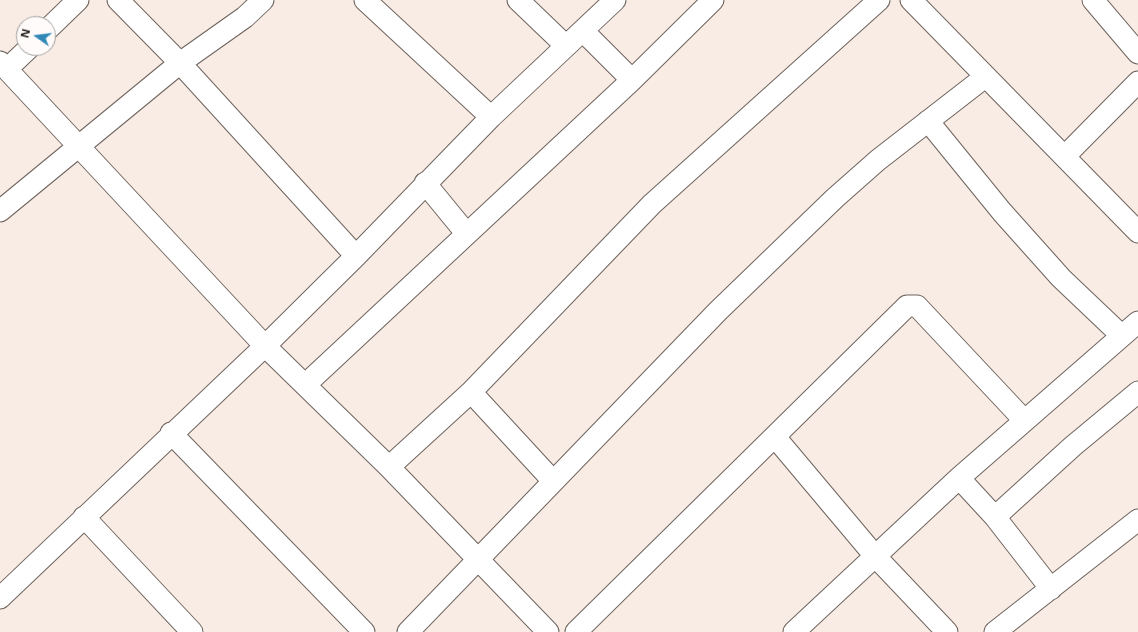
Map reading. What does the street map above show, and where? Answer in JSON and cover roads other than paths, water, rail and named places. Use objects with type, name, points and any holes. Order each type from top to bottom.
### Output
[{"type":"street","points":[[56,21],[78,0]]},
{"type":"street","points":[[118,0],[180,63],[356,256]]},
{"type":"street","points":[[0,211],[79,148],[180,63],[245,17],[262,0]]},
{"type":"street","points":[[365,0],[491,117]]},
{"type":"street","points":[[518,0],[566,46]]},
{"type":"street","points":[[2,590],[84,517],[264,346],[356,256],[425,183],[491,117],[615,0]]},
{"type":"street","points":[[305,385],[466,233],[632,80],[713,0]]},
{"type":"street","points":[[389,467],[471,392],[652,204],[879,0]]},
{"type":"street","points":[[911,0],[1138,232]]},
{"type":"street","points":[[1093,0],[1138,53]]},
{"type":"street","points":[[583,31],[632,80]]},
{"type":"street","points":[[17,56],[3,65],[79,148],[264,346],[389,467],[548,632]]},
{"type":"street","points":[[408,632],[718,311],[835,198],[878,160],[985,77]]},
{"type":"street","points":[[1065,156],[1138,82]]},
{"type":"street","points":[[928,121],[1002,212],[1056,272],[1122,336]]},
{"type":"street","points":[[425,183],[466,233]]},
{"type":"street","points":[[576,632],[907,306],[917,306],[1024,420]]},
{"type":"street","points":[[794,632],[959,478],[1138,322]]},
{"type":"street","points":[[471,392],[553,481]]},
{"type":"street","points":[[995,517],[1073,446],[1138,392]]},
{"type":"street","points":[[171,433],[364,632]]},
{"type":"street","points":[[774,437],[875,556],[947,632]]},
{"type":"street","points":[[959,478],[995,517],[1051,589]]},
{"type":"street","points":[[84,517],[192,632]]},
{"type":"street","points":[[995,632],[1051,589],[1134,531]]}]
